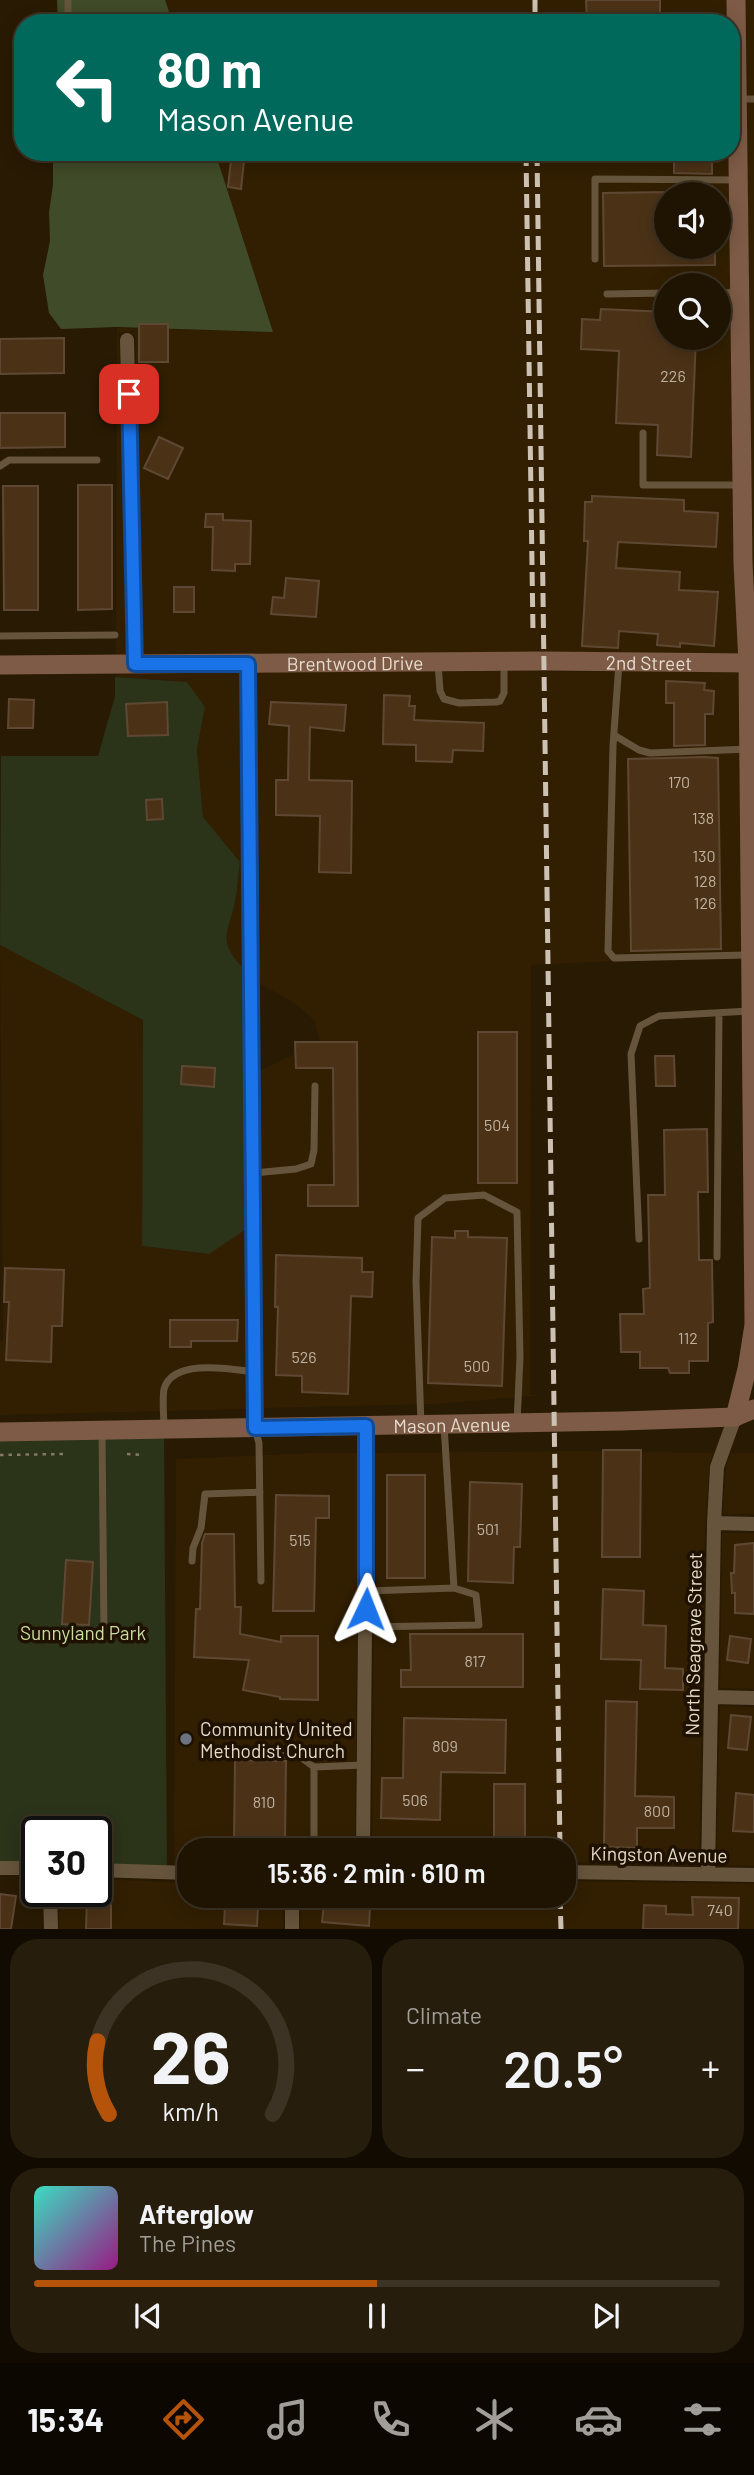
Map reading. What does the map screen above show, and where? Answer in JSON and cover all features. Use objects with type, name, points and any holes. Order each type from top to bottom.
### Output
[{"type":"street","points":[[740,65],[746,99]]},
{"type":"street","points":[[734,1417],[747,1369],[754,1325],[751,663],[742,485],[748,369],[740,292],[743,258],[738,161]]},
{"type":"street","points":[[127,340],[135,664]]},
{"type":"street","name":"Brentwood Drive","points":[[0,665],[543,661]]},
{"type":"street","name":"2nd Street","points":[[543,661],[751,663]]},
{"type":"street","points":[[248,664],[255,1428]]},
{"type":"street","name":"Mason Avenue","points":[[0,1432],[734,1417],[754,1409]]},
{"type":"street","name":"Mason Avenue","points":[[734,1417],[754,1424]]},
{"type":"street","name":"North Seagrave Street","points":[[708,1874],[714,1523],[718,1467],[734,1417]]},
{"type":"street","points":[[363,1838],[365,1628],[368,1591],[366,1426]]},
{"type":"street","points":[[714,1523],[754,1524]]},
{"type":"street","points":[[712,1696],[754,1698]]},
{"type":"street","points":[[0,1868],[21,1868]]},
{"type":"street","points":[[112,1871],[177,1873]]},
{"type":"street","name":"Kingston Avenue","points":[[576,1872],[754,1875]]},
{"type":"street","points":[[50,1907],[51,1929]]},
{"type":"street","points":[[292,1908],[292,1929]]},
{"type":"lane","points":[[595,259],[595,179],[739,180]]},
{"type":"lane","points":[[731,292],[740,292]]},
{"type":"lane","points":[[607,294],[654,293]]},
{"type":"lane","points":[[643,433],[643,485],[742,485]]},
{"type":"lane","points":[[0,466],[9,460],[97,460]]},
{"type":"lane","points":[[0,636],[116,635]]},
{"type":"lane","points":[[438,662],[441,696],[448,701],[459,703],[500,701],[504,693],[504,662]]},
{"type":"lane","points":[[619,662],[614,735],[608,951],[614,958],[751,955]]},
{"type":"lane","points":[[614,735],[639,750],[650,753],[751,754]]},
{"type":"lane","points":[[639,1239],[631,1054],[640,1026],[659,1016],[751,1011]]},
{"type":"lane","points":[[717,1257],[719,1013]]},
{"type":"lane","points":[[253,1173],[296,1169],[311,1164],[314,1150],[315,1086]]},
{"type":"lane","points":[[421,1425],[416,1280],[418,1218],[445,1198],[484,1195],[517,1212],[520,1357],[517,1423]]},
{"type":"lane","points":[[164,1429],[164,1390],[171,1377],[193,1368],[255,1372]]},
{"type":"lane","points":[[444,1425],[454,1588]]},
{"type":"lane","points":[[255,1428],[259,1443],[261,1581]]},
{"type":"lane","points":[[103,1430],[104,1632]]},
{"type":"lane","points":[[192,1561],[193,1548],[201,1528],[205,1494],[260,1492]]},
{"type":"lane","points":[[365,1628],[478,1625],[477,1595],[454,1588],[368,1591]]},
{"type":"lane","points":[[261,1754],[299,1756],[314,1766],[364,1765]]},
{"type":"lane","points":[[314,1766],[314,1838]]},
{"type":"path","points":[[0,1455],[64,1454]]},
{"type":"path","points":[[127,1454],[141,1455]]},
{"type":"shaded area","points":[[165,0],[728,0],[728,14],[170,14]]},
{"type":"shaded area","points":[[745,0],[754,0],[754,605],[752,561]]},
{"type":"shaded area","points":[[218,161],[730,161],[731,182],[654,182],[654,259],[731,259],[731,208],[739,653],[143,655],[135,330],[119,333],[126,655],[116,655],[117,328],[273,332]]},
{"type":"shaded area","points":[[739,672],[743,955],[531,965],[530,1395],[544,1395],[435,1404],[264,1408],[261,1070],[320,1042],[314,1020],[293,1002],[260,984],[257,673]]},
{"type":"shaded area","points":[[240,673],[243,968],[229,954],[226,930],[236,900],[240,862],[203,817],[197,749],[205,707],[187,682],[116,677],[116,674]]},
{"type":"shaded area","points":[[0,945],[143,1020],[142,1246],[208,1254],[245,1230],[247,1409],[0,1415],[0,1341],[3,1341]]},
{"type":"shaded area","points":[[358,1453],[355,1838],[177,1838],[177,1864],[174,1864],[176,1459]]},
{"type":"shaded area","points":[[375,1453],[713,1453],[709,1468],[705,1532],[699,1865],[576,1862],[576,1838],[372,1838]]},
{"type":"shaded area","points":[[731,1453],[754,1453],[754,1514],[723,1514],[726,1468]]},
{"type":"shaded area","points":[[722,1533],[754,1533],[754,1689],[720,1688]]},
{"type":"shaded area","points":[[720,1706],[754,1707],[754,1866],[716,1865]]},
{"type":"shaded area","points":[[112,1880],[177,1882],[177,1908],[284,1908],[283,1929],[59,1929],[59,1907],[112,1907]]},
{"type":"shaded area","points":[[576,1881],[754,1884],[754,1929],[300,1929],[301,1908],[576,1908]]},
{"type":"green space","points":[[57,0],[165,0],[170,14],[58,14]]},
{"type":"green space","points":[[53,161],[218,161],[273,332],[117,327],[61,329],[49,313],[43,275],[50,241],[49,212]]},
{"type":"green space","points":[[115,677],[187,682],[205,707],[197,749],[203,817],[240,862],[227,943],[243,968],[245,1230],[209,1254],[142,1246],[143,1020],[0,945],[1,756],[98,756],[115,696]]},
{"type":"green space","name":"Sunnyland Park","points":[[164,1429],[167,1873],[112,1871],[112,1816],[21,1816],[21,1868],[0,1868],[0,1432]]},
{"type":"building","points":[[586,0],[660,0],[660,14],[587,14]]},
{"type":"building","points":[[231,161],[244,161],[241,189],[228,187]]},
{"type":"building","points":[[674,161],[712,161],[712,174],[674,173]]},
{"type":"building","points":[[654,192],[654,259],[715,259],[715,265],[604,266],[603,193]]},
{"type":"building","points":[[601,309],[654,311],[654,350],[695,350],[691,457],[657,455],[658,425],[616,423],[619,351],[581,349],[582,319],[600,320]]},
{"type":"building","points":[[139,324],[168,324],[168,362],[139,362]]},
{"type":"building","points":[[64,338],[64,373],[0,374],[0,339]]},
{"type":"building","points":[[0,413],[65,413],[65,447],[0,448]]},
{"type":"building","points":[[159,437],[183,448],[168,479],[144,468]]},
{"type":"building","points":[[78,485],[112,485],[112,609],[78,610]]},
{"type":"building","points":[[3,486],[38,486],[38,610],[4,610]]},
{"type":"building","points":[[592,496],[684,500],[684,511],[718,513],[716,547],[618,542],[616,568],[680,572],[679,590],[718,592],[714,646],[680,643],[680,647],[657,645],[658,634],[619,631],[618,648],[582,646],[588,541],[584,541],[585,502],[592,502]]},
{"type":"building","points":[[206,514],[223,514],[223,520],[251,521],[250,564],[235,564],[235,571],[212,570],[213,527],[205,527]]},
{"type":"building","points":[[286,578],[319,581],[316,617],[271,614],[273,597],[284,598]]},
{"type":"building","points":[[174,587],[194,587],[194,612],[174,612]]},
{"type":"building","points":[[666,681],[705,683],[704,690],[714,691],[713,714],[705,714],[705,745],[674,746],[674,703],[666,703]]},
{"type":"building","points":[[384,695],[410,696],[409,706],[415,706],[414,720],[484,723],[483,751],[453,750],[452,762],[416,761],[416,745],[383,744]]},
{"type":"building","points":[[9,699],[34,700],[33,728],[8,728]]},
{"type":"building","points":[[167,702],[168,735],[128,736],[126,704]]},
{"type":"building","points":[[271,702],[346,705],[344,731],[310,727],[309,780],[352,781],[351,873],[319,872],[320,816],[276,815],[276,780],[288,780],[289,726],[269,724]]},
{"type":"building","points":[[718,758],[721,949],[631,951],[628,759]]},
{"type":"building","points":[[162,799],[163,819],[147,820],[146,800]]},
{"type":"building","points":[[478,1032],[517,1032],[517,1183],[478,1183]]},
{"type":"building","points":[[295,1042],[357,1042],[358,1206],[308,1206],[308,1185],[334,1185],[333,1068],[296,1068]]},
{"type":"building","points":[[655,1056],[674,1056],[675,1086],[656,1086]]},
{"type":"building","points":[[182,1066],[215,1068],[214,1087],[181,1084]]},
{"type":"building","points":[[707,1129],[708,1192],[698,1192],[699,1260],[712,1260],[713,1322],[708,1323],[708,1361],[689,1361],[689,1373],[670,1373],[668,1368],[640,1368],[640,1352],[621,1352],[620,1314],[644,1314],[643,1289],[650,1288],[648,1195],[665,1195],[664,1130]]},
{"type":"building","points":[[455,1231],[468,1231],[468,1237],[507,1238],[502,1386],[428,1383],[432,1237],[455,1238]]},
{"type":"building","points":[[276,1255],[362,1258],[362,1272],[373,1272],[372,1297],[351,1296],[348,1394],[302,1392],[302,1376],[276,1375]]},
{"type":"building","points":[[5,1268],[64,1270],[62,1326],[52,1326],[51,1362],[6,1360],[9,1302],[4,1302]]},
{"type":"building","points":[[170,1320],[238,1320],[237,1341],[191,1341],[191,1347],[170,1347]]},
{"type":"building","points":[[603,1450],[641,1450],[640,1557],[602,1557]]},
{"type":"building","points":[[387,1475],[425,1475],[425,1578],[387,1578]]},
{"type":"building","points":[[470,1482],[522,1484],[520,1547],[514,1547],[513,1583],[468,1581]]},
{"type":"building","points":[[276,1495],[329,1496],[329,1518],[316,1518],[314,1611],[273,1611]]},
{"type":"building","points":[[205,1534],[234,1534],[235,1607],[241,1607],[240,1634],[281,1642],[281,1636],[318,1636],[318,1700],[280,1699],[243,1690],[249,1660],[194,1657],[196,1609],[200,1609],[202,1543]]},
{"type":"building","points":[[754,1543],[754,1614],[735,1613],[731,1573],[734,1573],[735,1545]]},
{"type":"building","points":[[66,1560],[93,1562],[89,1625],[62,1624]]},
{"type":"building","points":[[603,1589],[644,1591],[643,1625],[666,1626],[665,1668],[683,1669],[683,1690],[640,1689],[641,1660],[601,1659]]},
{"type":"building","points":[[410,1634],[523,1634],[523,1687],[401,1687],[401,1670],[411,1670]]},
{"type":"building","points":[[730,1636],[751,1639],[748,1663],[727,1660]]},
{"type":"building","points":[[606,1701],[637,1702],[635,1796],[674,1797],[674,1828],[637,1828],[637,1848],[604,1847]]},
{"type":"building","points":[[731,1715],[751,1717],[747,1750],[728,1748]]},
{"type":"building","points":[[404,1718],[506,1720],[505,1773],[441,1772],[440,1820],[381,1818],[382,1778],[403,1778]]},
{"type":"building","points":[[235,1760],[286,1761],[285,1838],[234,1838]]},
{"type":"building","points":[[494,1784],[525,1784],[525,1838],[494,1838]]},
{"type":"building","points":[[736,1793],[754,1795],[754,1832],[733,1831]]},
{"type":"building","points":[[0,1894],[16,1896],[11,1929],[0,1929]]},
{"type":"building","points":[[692,1897],[739,1898],[738,1929],[643,1929],[644,1905],[666,1906],[666,1914],[693,1915]]},
{"type":"building","points":[[87,1907],[111,1907],[111,1929],[86,1929]]},
{"type":"building","points":[[225,1908],[258,1908],[257,1926],[224,1924]]},
{"type":"building","points":[[323,1908],[370,1908],[369,1926],[322,1922]]},
{"type":"railway","points":[[535,0],[535,14]]},
{"type":"railway","points":[[526,161],[533,633]]},
{"type":"railway","points":[[537,161],[560,1838]]},
{"type":"railway","points":[[560,1908],[561,1929]]},
{"type":"place","name":"Community United Methodist Church","points":[[186,1739]]},
{"type":"route","points":[[129,394],[135,664],[248,664],[255,1428],[366,1426],[366,1609]]}]
